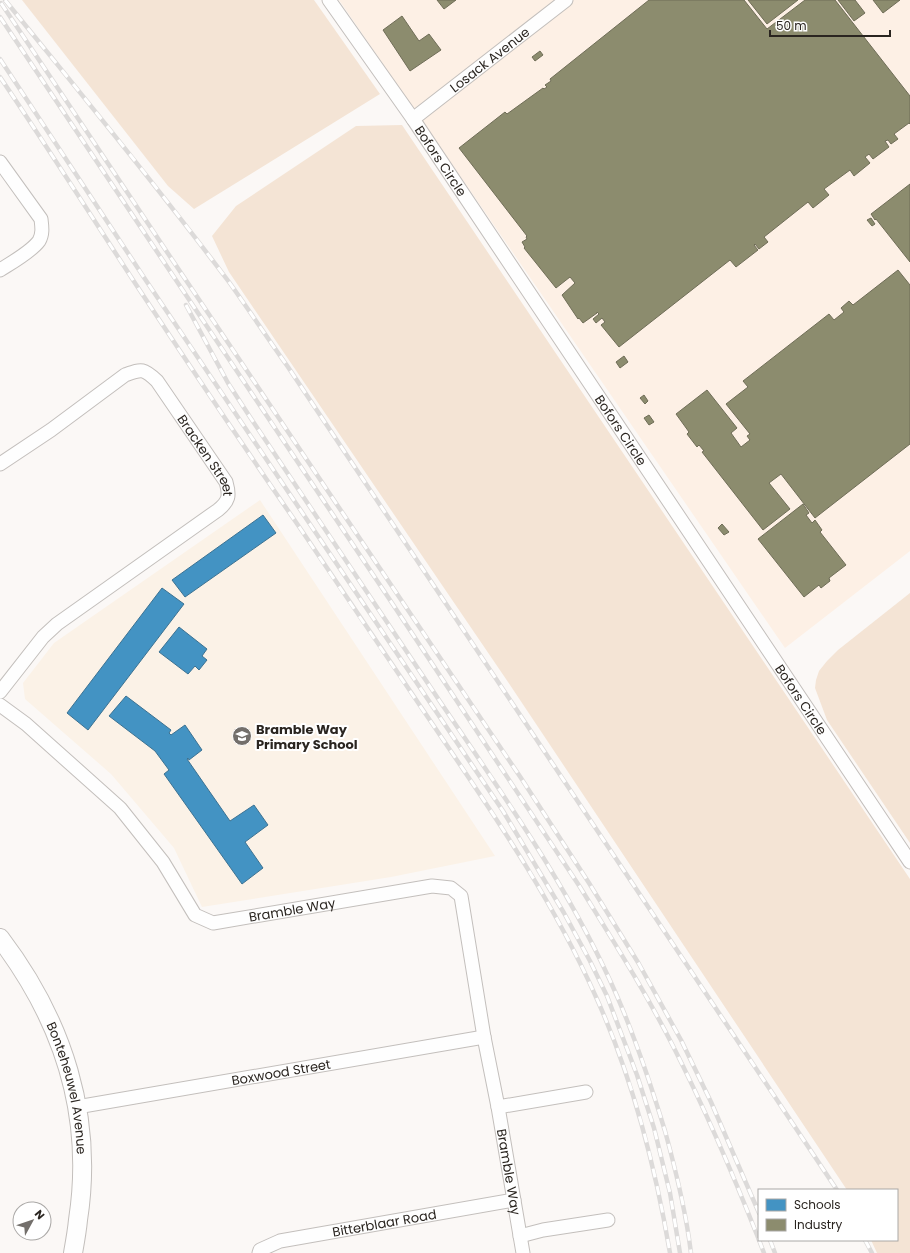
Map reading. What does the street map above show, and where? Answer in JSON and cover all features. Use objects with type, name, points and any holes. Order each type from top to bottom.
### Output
[{"type":"street","name":"Bofors Circle","points":[[329,0],[414,119],[910,862]]},
{"type":"street","name":"Losack Avenue","points":[[414,119],[566,0]]},
{"type":"street","points":[[0,162],[41,219],[42,228],[38,242],[31,249],[0,270]]},
{"type":"street","name":"Bracken Street","points":[[0,464],[51,430],[124,375],[136,371],[146,371],[157,381],[226,482],[229,492],[225,504],[218,510],[56,624],[43,637],[0,692]]},
{"type":"street","name":"Bramble Way","points":[[0,705],[26,724],[120,808],[162,862],[195,915],[213,923],[432,886],[452,888],[461,896],[484,1038],[498,1107],[523,1253]]},
{"type":"street","name":"Bonteheuwel Avenue","points":[[0,938],[18,961],[34,987],[53,1026],[66,1060],[74,1087],[82,1146],[83,1179],[81,1205],[73,1253]]},
{"type":"street","name":"Boxwood Street","points":[[77,1106],[484,1038]]},
{"type":"street","points":[[498,1107],[586,1092]]},
{"type":"street","name":"Bitterblaar Road","points":[[259,1253],[260,1250],[280,1241],[514,1200]]},
{"type":"street","points":[[520,1236],[543,1230],[608,1220]]},
{"type":"shaded area","points":[[22,0],[314,0],[380,94],[194,209],[168,186]]},
{"type":"shaded area","points":[[339,0],[910,0],[910,551],[785,648]]},
{"type":"shaded area","points":[[402,125],[910,879],[910,1253],[877,1253],[871,1241],[898,1241],[898,1189],[846,1189],[508,682],[229,272],[212,236],[236,206],[356,126]]},
{"type":"shaded area","name":"Bramble Way Primary School","points":[[260,500],[495,856],[391,877],[202,907],[174,848],[111,774],[25,699],[23,683],[54,643]]},
{"type":"shaded area","points":[[910,593],[910,843],[827,720],[815,688],[819,671],[838,650]]},
{"type":"building: Schools","points":[[263,515],[276,533],[185,597],[172,580]]},
{"type":"building: Schools","points":[[162,588],[184,604],[88,730],[67,713]]},
{"type":"building: Schools","points":[[179,627],[207,649],[202,656],[207,660],[199,670],[195,666],[188,674],[159,652]]},
{"type":"building: Schools","points":[[126,696],[171,730],[169,733],[171,735],[185,725],[202,750],[189,760],[188,758],[187,759],[230,821],[254,805],[268,825],[245,842],[263,868],[242,884],[164,774],[169,770],[155,751],[109,716]]},
{"type":"building: Industry","points":[[437,0],[456,0],[444,9]]},
{"type":"building: Industry","points":[[649,0],[744,0],[767,29],[805,0],[835,0],[910,96],[910,124],[909,123],[894,134],[898,139],[891,144],[888,140],[885,141],[889,147],[873,159],[869,154],[865,157],[870,163],[854,176],[850,170],[824,189],[829,195],[813,208],[808,202],[764,237],[768,242],[759,249],[755,244],[754,245],[758,250],[736,267],[730,260],[619,347],[601,325],[605,322],[602,318],[596,323],[593,319],[599,314],[597,312],[583,323],[579,318],[578,319],[562,295],[575,283],[570,277],[556,288],[524,248],[525,247],[522,242],[527,239],[527,236],[459,148],[505,112],[507,114],[543,88],[544,89],[547,87],[545,85],[551,81],[550,79]]},
{"type":"building: Industry","points":[[748,0],[798,0],[767,24]]},
{"type":"building: Industry","points":[[838,0],[855,0],[865,13],[854,21]]},
{"type":"building: Industry","points":[[873,0],[900,0],[883,13]]},
{"type":"building: Industry","points":[[402,16],[419,41],[429,34],[441,50],[410,71],[383,30]]},
{"type":"building: Industry","points":[[540,51],[543,55],[535,61],[532,57]]},
{"type":"building: Industry","points":[[910,184],[910,262],[871,214]]},
{"type":"building: Industry","points":[[871,218],[875,224],[872,226],[867,220]]},
{"type":"building: Industry","points":[[898,270],[910,285],[910,444],[815,518],[781,474],[769,483],[790,509],[763,530],[702,452],[704,451],[699,445],[697,447],[687,434],[689,432],[676,414],[707,390],[737,428],[731,433],[741,447],[750,440],[747,436],[750,434],[726,404],[748,387],[743,381],[829,314],[834,320],[844,312],[841,308],[849,301],[853,305]]},
{"type":"building: Industry","points":[[624,356],[628,362],[620,368],[616,362]]},
{"type":"building: Industry","points":[[644,395],[648,401],[645,404],[640,398]]},
{"type":"building: Industry","points":[[649,415],[654,422],[649,425],[644,418]]},
{"type":"building: Industry","points":[[803,504],[809,513],[806,515],[812,523],[815,520],[822,530],[820,532],[846,565],[829,578],[830,581],[821,588],[819,585],[804,597],[758,539]]},
{"type":"building: Industry","points":[[722,524],[729,532],[724,535],[718,528]]},
{"type":"railway","points":[[5,0],[147,175],[229,282],[288,367],[836,1189]]},
{"type":"railway","points":[[1,3],[521,778],[589,883],[639,964],[681,1040],[711,1102],[758,1211]]},
{"type":"railway","points":[[0,17],[580,887],[640,985],[673,1046],[718,1142],[758,1238]]},
{"type":"railway","points":[[0,59],[145,279],[503,811],[564,913],[607,996],[637,1075],[654,1128],[670,1193],[680,1253]]},
{"type":"railway","points":[[0,77],[196,375],[487,805],[527,867],[580,964],[596,997],[621,1059],[632,1091],[650,1155],[670,1253]]},
{"type":"railway","points":[[186,305],[228,383],[511,807],[579,918],[617,996],[631,1029],[649,1080],[677,1176],[691,1253]]},
{"type":"railway","points":[[759,1241],[764,1253]]},
{"type":"railway","points":[[770,1241],[775,1253]]},
{"type":"railway","points":[[866,1241],[872,1253]]},
{"type":"place","name":"Bramble Way Primary School","points":[[242,736]]}]
